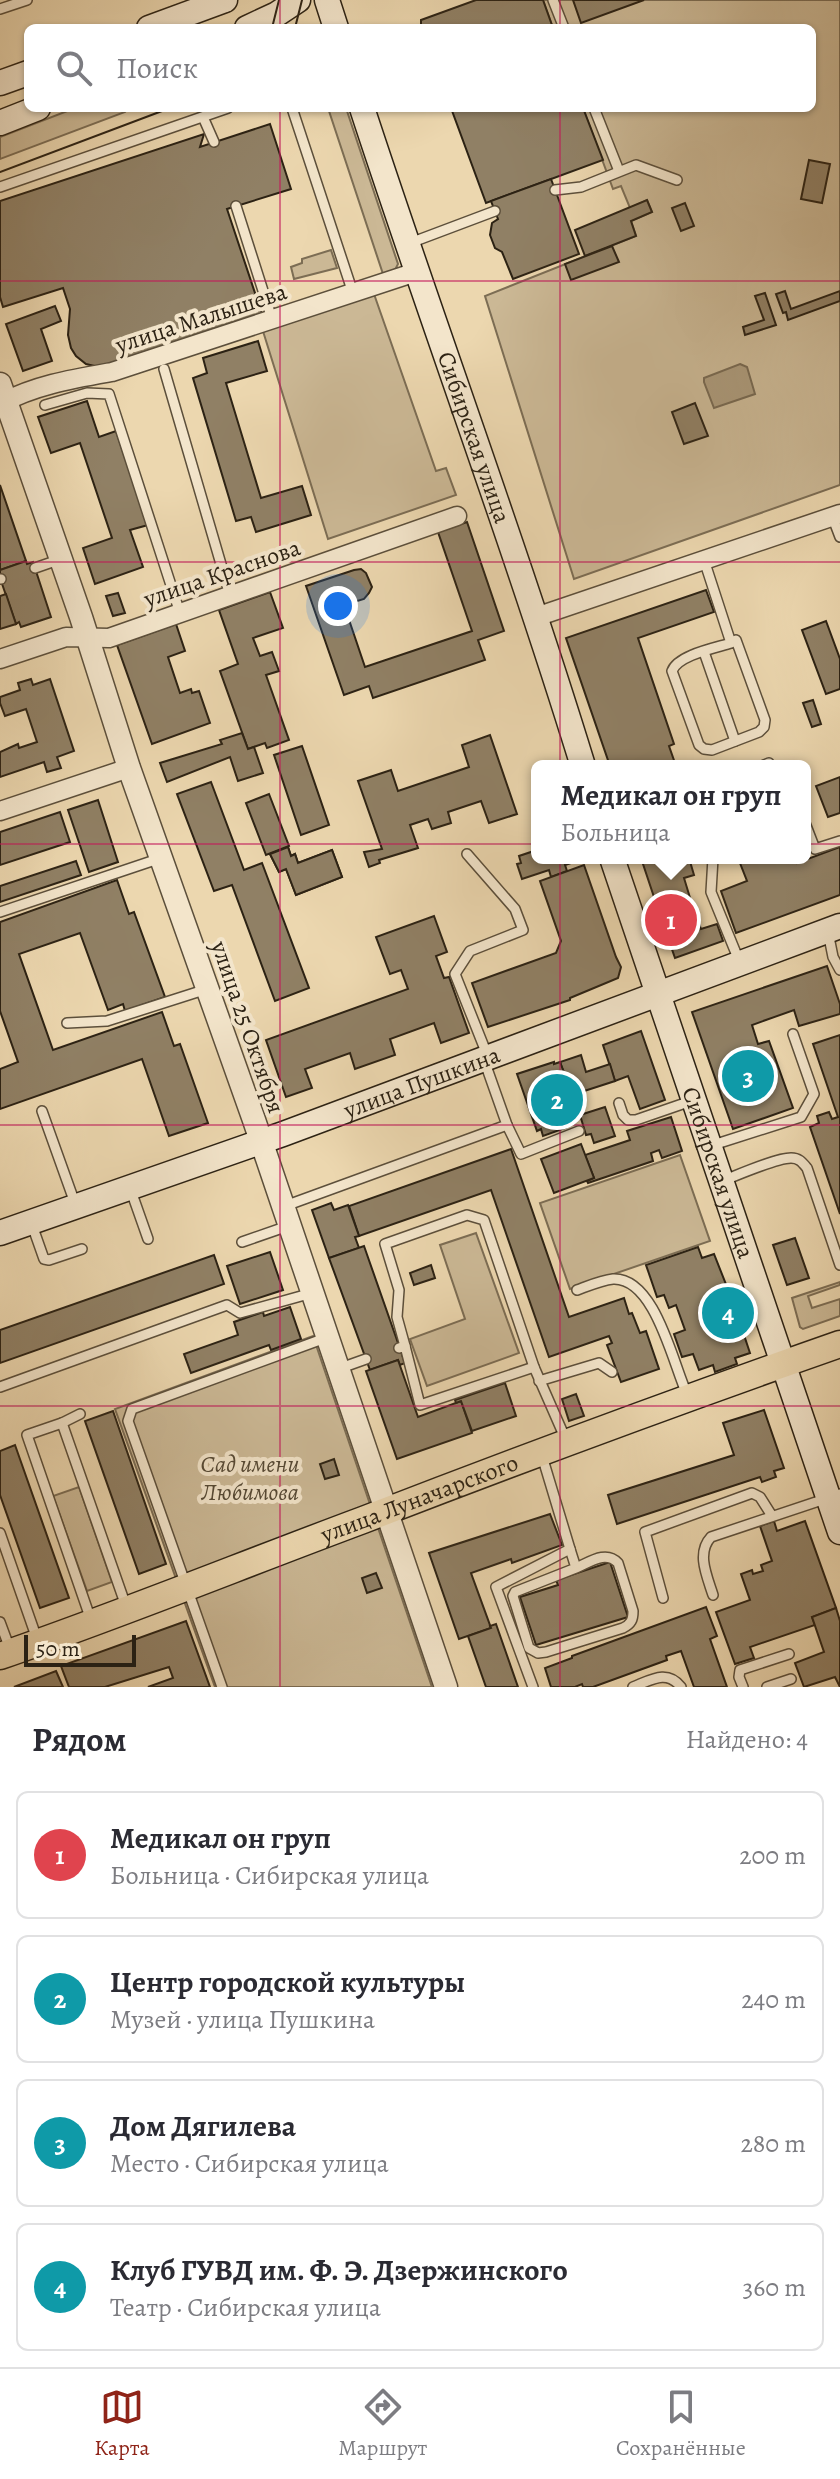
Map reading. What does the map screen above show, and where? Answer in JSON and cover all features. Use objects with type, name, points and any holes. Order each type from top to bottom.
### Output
[{"type":"main road","points":[[160,24],[225,0]]},
{"type":"main road","points":[[256,24],[298,0]]},
{"type":"main road","points":[[327,0],[335,24]]},
{"type":"main road","points":[[0,83],[24,74]]},
{"type":"main road","points":[[0,123],[28,112]]},
{"type":"main road","name":"Сибирская улица","points":[[363,112],[536,617],[581,760]]},
{"type":"main road","name":"Сибирская улица","points":[[614,864],[784,1364],[834,1496],[840,1532]]},
{"type":"main road","name":"улица Пушкина","points":[[0,1233],[261,1142],[834,928]]},
{"type":"main road","name":"улица Луначарского","points":[[5,1654],[189,1588],[689,1397],[840,1344]]},
{"type":"street","name":"улица Малышева","points":[[2,396],[112,372],[416,272]]},
{"type":"street","name":"улица 25 Октября","points":[[2,396],[61,559],[129,768],[261,1142],[446,1687]]},
{"type":"street","points":[[536,617],[836,515]]},
{"type":"street","name":"улица Краснова","points":[[0,659],[66,637],[109,638],[457,516]]},
{"type":"street","points":[[0,811],[129,768]]},
{"type":"lane","points":[[0,9],[27,0]]},
{"type":"lane","points":[[553,0],[562,24]]},
{"type":"lane","points":[[0,187],[217,112]]},
{"type":"lane","points":[[293,112],[353,293]]},
{"type":"lane","points":[[596,112],[619,171]]},
{"type":"lane","points":[[203,117],[214,142]]},
{"type":"lane","points":[[555,190],[581,187],[636,165],[677,180]]},
{"type":"lane","points":[[236,206],[272,319]]},
{"type":"lane","points":[[406,244],[495,211]]},
{"type":"lane","points":[[164,369],[230,595]]},
{"type":"lane","points":[[45,405],[87,393],[109,394],[180,613]]},
{"type":"lane","points":[[836,515],[840,537]]},
{"type":"lane","points":[[35,568],[61,559]]},
{"type":"lane","points":[[704,560],[731,643]]},
{"type":"lane","points":[[736,640],[765,720],[764,727],[759,732],[712,750],[704,749],[699,745],[672,671],[682,659],[731,643],[736,640]]},
{"type":"lane","points":[[704,652],[735,741]]},
{"type":"lane","points":[[811,839],[815,849],[840,841]]},
{"type":"lane","points":[[467,854],[515,909],[523,930],[470,951],[455,974],[507,1125],[521,1154],[579,1131]]},
{"type":"lane","points":[[0,912],[161,858]]},
{"type":"lane","points":[[713,864],[711,892],[740,963]]},
{"type":"lane","points":[[834,928],[833,957],[840,970]]},
{"type":"lane","points":[[67,1023],[107,1021],[207,989]]},
{"type":"lane","points":[[710,1146],[801,1117],[814,1094],[793,1034]]},
{"type":"lane","points":[[619,1103],[628,1120],[636,1120],[695,1100]]},
{"type":"lane","points":[[42,1111],[76,1207]]},
{"type":"lane","points":[[242,1242],[285,1217],[507,1125]]},
{"type":"lane","points":[[722,1181],[784,1159],[802,1161],[840,1265]]},
{"type":"lane","points":[[130,1188],[148,1239]]},
{"type":"lane","points":[[534,1367],[420,1405],[402,1347],[397,1317],[399,1290],[385,1244],[467,1215],[484,1220],[539,1381],[567,1443]]},
{"type":"lane","points":[[31,1222],[44,1259],[82,1249]]},
{"type":"lane","points":[[577,1290],[613,1279],[628,1281],[637,1287],[665,1329],[689,1397]]},
{"type":"lane","points":[[0,1387],[227,1305],[240,1313],[312,1293]]},
{"type":"lane","points":[[222,1687],[128,1421],[132,1409],[328,1337]]},
{"type":"lane","points":[[338,1369],[366,1359]]},
{"type":"lane","points":[[539,1381],[599,1363],[612,1372]]},
{"type":"lane","points":[[80,1414],[27,1435],[92,1623]]},
{"type":"lane","points":[[62,1423],[127,1611]]},
{"type":"lane","points":[[541,1453],[576,1568]]},
{"type":"lane","points":[[663,1598],[645,1532],[752,1493],[760,1497],[772,1516]]},
{"type":"lane","points":[[713,1595],[703,1554],[705,1544],[711,1537],[834,1496]]},
{"type":"lane","points":[[0,1533],[38,1643]]},
{"type":"lane","points":[[533,1687],[496,1587],[570,1549]]},
{"type":"lane","points":[[598,1558],[613,1558],[618,1563],[633,1619],[623,1628],[546,1652],[532,1651],[513,1596],[515,1592],[576,1568],[598,1558]]},
{"type":"lane","points":[[0,1622],[5,1654]]},
{"type":"lane","points":[[743,1687],[740,1670],[789,1654]]},
{"type":"lane","points":[[633,1687],[660,1677],[669,1677],[681,1687]]},
{"type":"lane","points":[[767,1687],[791,1679]]},
{"type":"green space","points":[[543,0],[840,0],[840,485],[574,579],[485,296],[636,236],[631,221],[652,212],[647,200],[630,208],[621,186],[613,189],[584,112],[816,112],[816,24],[552,24]]},
{"type":"green space","points":[[65,112],[125,112],[0,159],[0,137]]},
{"type":"green space","points":[[329,112],[347,112],[398,264],[395,270],[383,274]]},
{"type":"green space","points":[[331,250],[337,268],[294,279],[291,267],[302,263],[302,259]]},
{"type":"green space","points":[[374,294],[436,471],[446,468],[456,495],[328,539],[262,328]]},
{"type":"green space","points":[[680,1155],[710,1241],[570,1289],[540,1203]]},
{"type":"green space","points":[[476,1233],[519,1353],[427,1386],[410,1339],[465,1319],[440,1245]]},
{"type":"green space","points":[[840,1282],[840,1285],[808,1296],[812,1308],[840,1299],[840,1316],[803,1329],[800,1327],[792,1298]]},
{"type":"green space","name":"Сад имени Любимова","points":[[313,1336],[432,1687],[215,1687],[115,1409]]},
{"type":"green space","points":[[79,1487],[112,1582],[87,1591],[53,1496]]},
{"type":"shaded area","points":[[740,364],[747,367],[755,394],[714,408],[704,378]]},
{"type":"building","points":[[476,0],[543,0],[552,24],[421,24],[421,20]]},
{"type":"building","points":[[573,0],[644,0],[581,23]]},
{"type":"building","points":[[452,112],[585,112],[603,160],[486,203]]},
{"type":"building","points":[[270,124],[291,189],[227,209],[263,317],[103,368],[86,364],[71,348],[68,335],[70,309],[63,288],[3,307],[0,297],[0,201],[204,134],[200,147]]},
{"type":"building","points":[[809,160],[830,164],[822,203],[801,199]]},
{"type":"building","points":[[551,179],[579,254],[513,279],[502,252],[495,248],[490,235],[492,223],[498,219],[491,201]]},
{"type":"building","points":[[647,200],[652,212],[631,221],[636,236],[585,256],[575,230]]},
{"type":"building","points":[[685,203],[694,226],[681,231],[672,208]]},
{"type":"building","points":[[612,246],[619,262],[571,280],[565,264]]},
{"type":"building","points":[[785,291],[791,309],[840,291],[840,301],[788,320],[776,294]]},
{"type":"building","points":[[765,293],[776,325],[745,335],[743,327],[764,320],[755,296]]},
{"type":"building","points":[[55,306],[61,321],[41,329],[52,361],[23,371],[6,324]]},
{"type":"building","points":[[258,341],[267,371],[226,383],[261,498],[302,486],[311,515],[256,532],[251,517],[236,521],[193,378],[207,373],[203,358]]},
{"type":"building","points":[[87,401],[99,437],[116,431],[148,525],[130,530],[143,567],[95,584],[83,548],[112,538],[80,443],[51,453],[38,417]]},
{"type":"building","points":[[695,403],[708,436],[684,444],[672,412]]},
{"type":"building","points":[[0,485],[26,561],[0,570]]},
{"type":"building","points":[[467,522],[504,631],[478,640],[485,660],[373,698],[369,686],[344,695],[306,586],[354,570],[361,569],[366,573],[372,587],[369,593],[364,599],[344,605],[365,667],[472,631],[438,532]]},
{"type":"building","points":[[26,561],[27,564],[33,562],[51,617],[21,627],[19,622],[16,624],[0,570]]},
{"type":"building","points":[[706,590],[714,612],[638,638],[674,744],[669,746],[674,760],[608,760],[566,638]]},
{"type":"building","points":[[270,592],[283,628],[253,638],[260,656],[272,652],[279,671],[266,675],[289,740],[267,748],[265,743],[248,749],[220,671],[238,664],[219,610]]},
{"type":"building","points":[[118,593],[125,613],[113,616],[106,596]]},
{"type":"building","points":[[6,594],[16,624],[0,629],[0,596]]},
{"type":"building","points":[[826,621],[840,659],[840,689],[826,694],[802,630]]},
{"type":"building","points":[[176,624],[185,651],[168,657],[180,693],[191,689],[192,693],[199,691],[210,723],[152,744],[117,645]]},
{"type":"building","points":[[31,679],[33,685],[50,679],[74,751],[57,757],[61,768],[47,772],[44,762],[0,777],[0,752],[18,744],[19,748],[37,742],[26,709],[5,716],[0,703],[0,697],[20,690],[18,683]]},
{"type":"building","points":[[813,700],[821,724],[812,727],[803,703]]},
{"type":"building","points":[[242,733],[248,749],[254,747],[263,773],[238,781],[230,757],[167,782],[160,763],[222,744],[220,740]]},
{"type":"building","points":[[490,735],[517,814],[489,823],[481,801],[448,812],[451,823],[432,829],[428,819],[410,825],[418,848],[379,860],[380,863],[369,867],[364,852],[382,849],[358,781],[391,770],[398,791],[469,767],[462,745]]},
{"type":"building","points":[[302,746],[329,825],[301,835],[274,755]]},
{"type":"building","points":[[840,777],[840,813],[828,817],[816,786]]},
{"type":"building","points":[[211,782],[244,870],[262,863],[309,988],[275,1001],[232,885],[214,891],[177,794]]},
{"type":"building","points":[[269,794],[289,846],[266,855],[246,803]]},
{"type":"building","points":[[98,800],[118,862],[89,872],[68,810]]},
{"type":"building","points":[[60,812],[70,842],[0,865],[0,832]]},
{"type":"building","points":[[288,847],[298,863],[332,850],[342,877],[296,895],[286,869],[279,872],[270,854]]},
{"type":"building","points":[[288,847],[298,863],[332,850],[342,877],[296,895],[286,869],[279,872],[270,854]]},
{"type":"building","points":[[840,847],[840,895],[736,933],[721,891],[747,881],[740,864],[811,864],[811,858]]},
{"type":"building","points":[[531,852],[531,864],[568,864],[565,865],[567,871],[551,877],[549,870],[522,879],[517,864],[521,863],[519,856]]},
{"type":"building","points":[[76,861],[81,875],[0,902],[0,886]]},
{"type":"building","points":[[643,864],[691,864],[694,875],[684,878],[691,901],[659,912]]},
{"type":"building","points":[[584,865],[621,967],[618,978],[570,1000],[488,1027],[472,983],[556,953],[561,941],[540,881]]},
{"type":"building","points":[[117,880],[129,914],[134,912],[165,997],[125,1011],[123,1004],[108,1010],[80,933],[19,954],[53,1050],[162,1012],[174,1046],[180,1044],[208,1123],[169,1136],[142,1059],[0,1109],[0,1069],[18,1062],[0,1011],[0,922]]},
{"type":"building","points":[[691,901],[701,929],[717,924],[723,941],[675,958],[659,912]]},
{"type":"building","points":[[434,916],[447,952],[436,956],[444,978],[449,977],[469,1033],[441,1043],[434,1023],[390,1039],[395,1055],[355,1069],[350,1053],[305,1069],[312,1088],[286,1097],[266,1040],[408,989],[401,970],[390,974],[376,937]]},
{"type":"building","points":[[827,966],[840,1004],[840,1014],[799,1026],[794,1010],[752,1025],[758,1044],[769,1041],[793,1108],[733,1129],[692,1012]]},
{"type":"building","points":[[641,1031],[665,1100],[640,1109],[628,1076],[615,1081],[603,1045]]},
{"type":"building","points":[[840,1035],[840,1214],[810,1127],[819,1123],[817,1116],[829,1112],[832,1119],[838,1117],[813,1044]]},
{"type":"building","points":[[581,1055],[586,1072],[610,1064],[615,1081],[572,1095],[560,1062]]},
{"type":"building","points":[[560,1062],[569,1086],[564,1088],[574,1118],[566,1121],[568,1127],[543,1136],[541,1129],[537,1131],[517,1074]]},
{"type":"building","points":[[605,1107],[615,1136],[594,1143],[591,1134],[586,1135],[580,1115]]},
{"type":"building","points":[[671,1117],[682,1151],[662,1158],[659,1150],[651,1153],[653,1161],[588,1183],[594,1178],[585,1155],[630,1140],[627,1131]]},
{"type":"building","points":[[581,1144],[594,1178],[554,1193],[541,1159]]},
{"type":"building","points":[[511,1149],[569,1317],[624,1298],[640,1333],[646,1331],[659,1369],[621,1382],[607,1345],[612,1343],[609,1336],[549,1357],[491,1190],[359,1236],[349,1206]]},
{"type":"building","points":[[331,1203],[334,1210],[348,1205],[359,1236],[355,1237],[359,1248],[329,1258],[312,1210]]},
{"type":"building","points":[[795,1238],[809,1278],[787,1285],[773,1245]]},
{"type":"building","points":[[364,1246],[405,1363],[400,1365],[398,1360],[370,1370],[329,1258]]},
{"type":"building","points":[[698,1247],[702,1258],[714,1254],[733,1302],[738,1300],[749,1333],[744,1335],[750,1353],[735,1358],[737,1364],[715,1372],[713,1365],[699,1370],[693,1354],[682,1357],[674,1334],[685,1330],[676,1305],[669,1308],[664,1295],[657,1297],[646,1265]]},
{"type":"building","points":[[270,1252],[283,1290],[240,1304],[227,1266]]},
{"type":"building","points":[[214,1255],[224,1284],[0,1363],[0,1330]]},
{"type":"building","points":[[431,1265],[435,1278],[414,1285],[410,1273]]},
{"type":"building","points":[[290,1307],[301,1339],[271,1350],[269,1345],[191,1373],[184,1354],[238,1335],[234,1322]]},
{"type":"building","points":[[398,1360],[418,1417],[461,1401],[472,1433],[397,1459],[366,1371]]},
{"type":"building","points":[[505,1383],[516,1416],[472,1431],[461,1401],[456,1403],[455,1400]]},
{"type":"building","points":[[576,1394],[584,1416],[569,1421],[562,1399]]},
{"type":"building","points":[[764,1410],[784,1468],[774,1471],[776,1477],[762,1482],[760,1477],[617,1524],[608,1495],[734,1455],[723,1423]]},
{"type":"building","points":[[113,1411],[166,1564],[139,1574],[85,1421]]},
{"type":"building","points":[[15,1445],[69,1598],[40,1608],[0,1495],[0,1451]]},
{"type":"building","points":[[334,1459],[339,1475],[325,1479],[320,1464]]},
{"type":"building","points":[[550,1514],[562,1545],[512,1563],[511,1559],[471,1573],[491,1628],[459,1639],[429,1553]]},
{"type":"building","points":[[774,1521],[777,1531],[805,1521],[836,1608],[812,1617],[815,1625],[750,1647],[754,1658],[735,1664],[716,1612],[750,1600],[741,1574],[752,1570],[753,1574],[763,1571],[761,1565],[772,1561],[760,1526]]},
{"type":"building","points":[[610,1562],[628,1617],[536,1645],[520,1597],[558,1585],[556,1580]]},
{"type":"building","points":[[376,1573],[382,1588],[367,1593],[362,1578]]},
{"type":"building","points":[[706,1607],[717,1636],[710,1639],[727,1687],[694,1687],[681,1651],[666,1656],[667,1660],[593,1687],[583,1687],[582,1684],[551,1687],[545,1668]]},
{"type":"building","points":[[836,1608],[840,1621],[840,1687],[835,1677],[804,1687],[795,1663],[824,1652],[812,1617]]},
{"type":"building","points":[[186,1621],[210,1687],[148,1687],[173,1678],[169,1667],[105,1687],[69,1687],[61,1666]]},
{"type":"building","points":[[496,1624],[518,1687],[486,1687],[468,1636]]},
{"type":"building","points":[[56,1671],[63,1687],[14,1687]]},
{"type":"tram line","points":[[273,24],[279,0]]},
{"type":"tram line","points":[[296,24],[302,0]]},
{"type":"tram line","points":[[0,172],[159,112]]},
{"type":"place","name":"Медикал он груп","points":[[671,920]]},
{"type":"place","name":"Дом Дягилева","points":[[748,1076]]},
{"type":"place","name":"Центр городской культуры","points":[[557,1100]]},
{"type":"place","name":"Клуб ГУВД им. Ф. Э. Дзержинского","points":[[728,1313]]}]
